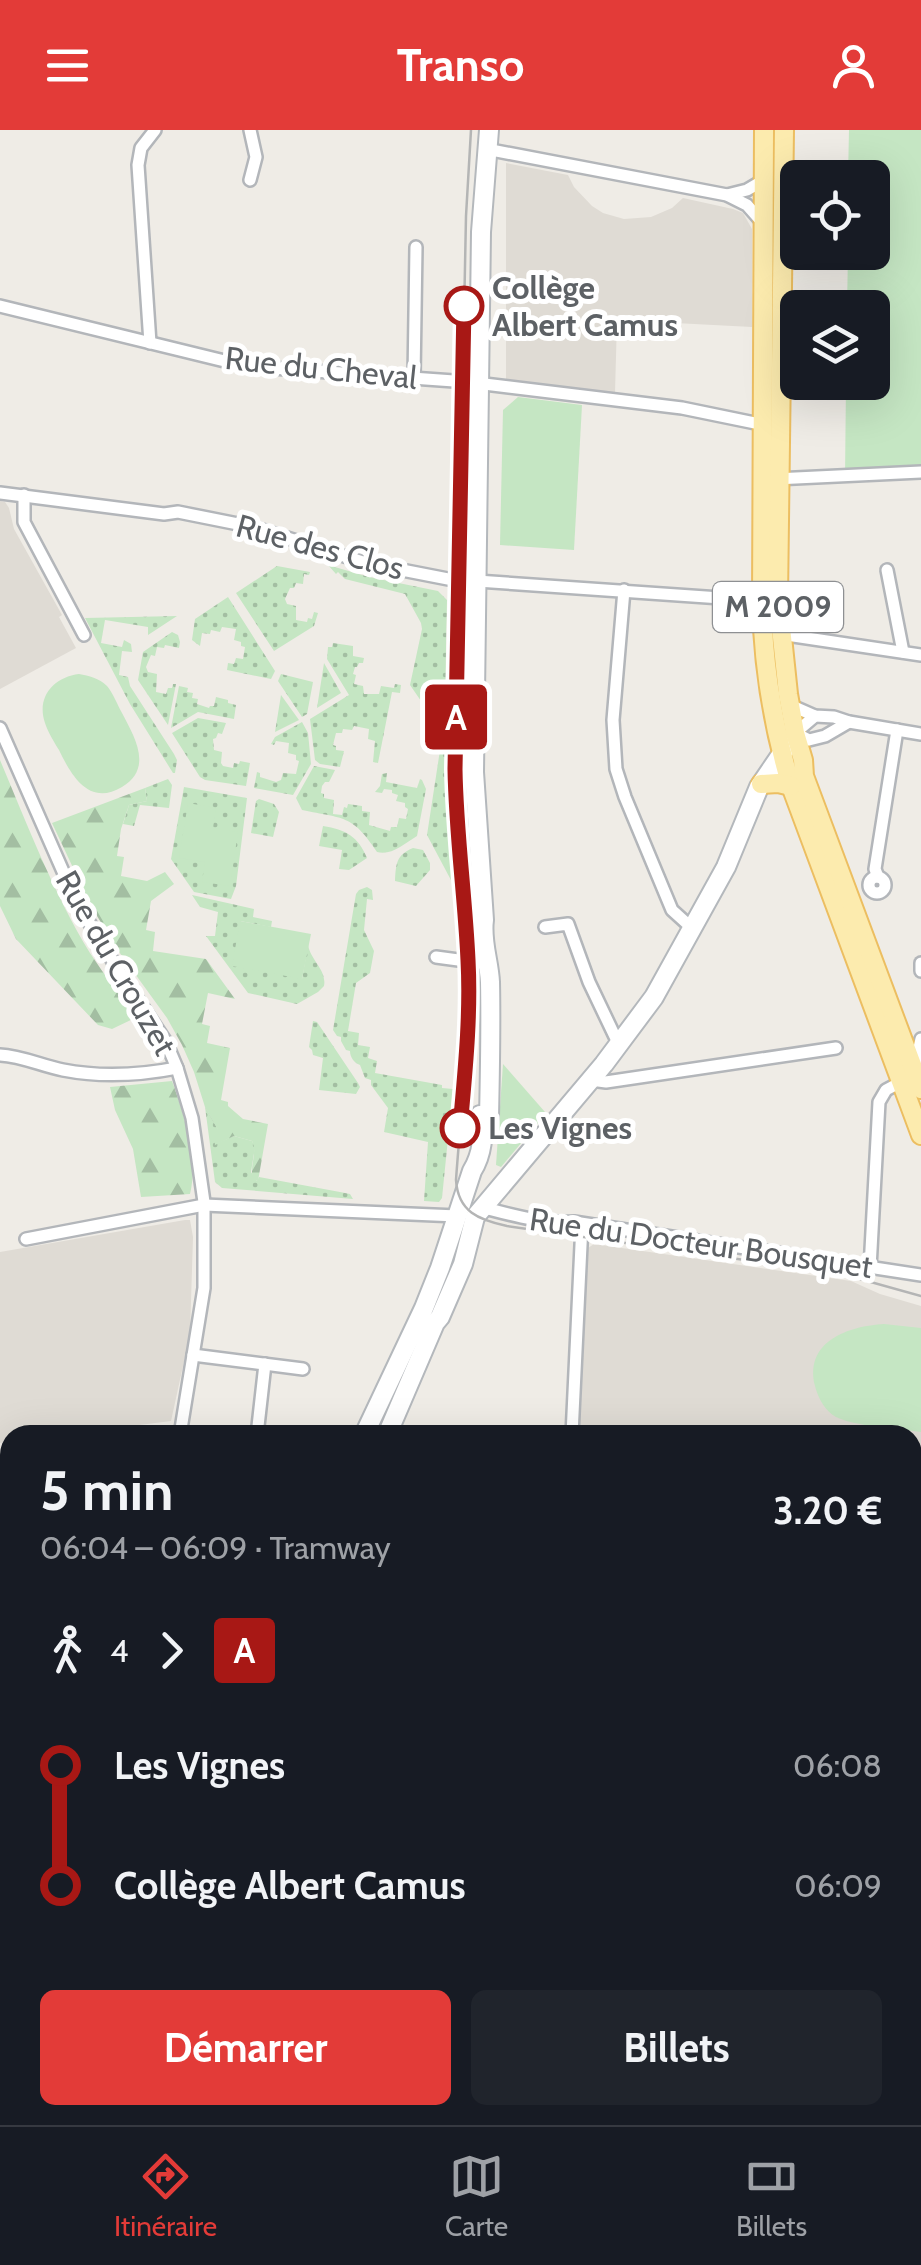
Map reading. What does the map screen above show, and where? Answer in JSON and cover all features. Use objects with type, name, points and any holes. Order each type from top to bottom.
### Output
[{"type":"main road","name":"M 2009","points":[[764,130],[763,225],[772,426]]},
{"type":"main road","name":"M 2009","points":[[784,130],[772,426],[770,601],[764,654],[803,760],[797,781]]},
{"type":"main road","name":"M 2009","points":[[770,601],[780,634],[781,757],[797,781],[908,1076],[921,1135]]},
{"type":"main road","points":[[761,784],[797,781]]},
{"type":"main road","name":"M 2009","points":[[908,1076],[921,1089]]},
{"type":"street","points":[[150,342],[138,165],[141,148],[156,130]]},
{"type":"street","points":[[250,130],[256,157],[250,180]]},
{"type":"street","points":[[482,1207],[483,1126],[489,1117],[488,959],[482,931],[474,710],[480,580],[482,220],[489,143],[496,130]]},
{"type":"street","points":[[489,143],[727,195],[747,205],[763,225]]},
{"type":"street","points":[[727,195],[764,180]]},
{"type":"street","points":[[414,378],[416,247]]},
{"type":"street","name":"Rue du Cheval","points":[[0,306],[246,366],[483,384],[682,408],[772,426]]},
{"type":"street","points":[[771,479],[921,472]]},
{"type":"street","name":"Rue des Clos","points":[[0,493],[208,517],[253,526],[393,569],[448,579],[770,601]]},
{"type":"street","points":[[24,496],[24,522],[84,635]]},
{"type":"street","points":[[886,570],[903,652]]},
{"type":"street","points":[[624,590],[613,720],[616,769],[672,910],[693,929]]},
{"type":"street","points":[[780,634],[921,655]]},
{"type":"street","points":[[782,709],[921,734]]},
{"type":"street","points":[[391,1425],[463,1264],[471,1225],[654,998],[726,867],[761,784],[794,733],[815,716]]},
{"type":"street","points":[[794,733],[809,740],[849,722]]},
{"type":"street","name":"Rue du Crouzet","points":[[0,728],[76,902],[166,1042],[192,1118],[204,1206],[202,1305],[181,1425]]},
{"type":"street","points":[[878,877],[875,869],[897,730]]},
{"type":"street","points":[[545,928],[568,924],[589,982],[619,1045]]},
{"type":"street","points":[[436,957],[488,959]]},
{"type":"street","points":[[921,963],[921,971]]},
{"type":"street","points":[[870,1268],[879,1102],[886,1090],[908,1076],[921,1040]]},
{"type":"street","points":[[590,1080],[606,1082],[836,1048]]},
{"type":"street","points":[[0,1055],[94,1074],[177,1068]]},
{"type":"street","points":[[481,1166],[499,1179],[508,1177]]},
{"type":"street","points":[[369,1425],[424,1308],[472,1171],[481,1166]]},
{"type":"street","points":[[26,1239],[204,1206],[457,1216],[482,1207]]},
{"type":"street","name":"Rue du Docteur Bousquet","points":[[482,1207],[510,1216],[921,1274]]},
{"type":"street","points":[[457,1216],[462,1229],[463,1264]]},
{"type":"street","points":[[572,1425],[582,1224]]},
{"type":"street","points":[[192,1354],[303,1368]]},
{"type":"street","points":[[258,1425],[265,1364]]},
{"type":"shaded area","name":"Collège Albert Camus","points":[[506,163],[568,175],[592,206],[624,219],[651,217],[683,198],[743,213],[752,229],[752,327],[617,320],[615,393],[506,381]]},
{"type":"shaded area","points":[[0,501],[9,508],[14,529],[76,648],[0,689]]},
{"type":"shaded area","points":[[190,1220],[190,1334],[171,1421],[139,1425],[0,1425],[0,1252]]},
{"type":"shaded area","points":[[594,1244],[851,1281],[921,1306],[921,1425],[579,1425],[588,1248]]},
{"type":"green space","points":[[849,130],[921,130],[921,472],[845,477],[846,400],[890,400],[890,290],[847,290],[848,270],[890,270],[890,160],[848,160]]},
{"type":"green space","points":[[518,397],[582,405],[574,550],[500,545],[503,410]]},
{"type":"green space","points":[[328,565],[438,591],[447,600],[446,777],[452,882],[427,835],[442,737],[410,685],[421,623],[405,594],[345,579]]},
{"type":"green space","points":[[277,566],[310,572],[304,574],[303,584],[296,583],[290,588],[285,599],[287,604],[296,606],[296,620],[307,622],[314,612],[318,613],[314,626],[274,651],[236,593]]},
{"type":"green space","points":[[228,597],[275,671],[271,679],[227,670],[228,663],[243,659],[245,647],[234,640],[236,629],[222,627],[220,632],[202,633],[200,646],[192,640],[195,619]]},
{"type":"green space","points":[[177,616],[148,635],[148,627],[105,620],[101,643],[122,647],[124,640],[131,644],[132,652],[122,651],[119,675],[128,677],[174,754],[177,760],[173,773],[130,704],[85,618]]},
{"type":"green space","points":[[172,632],[178,635],[179,648],[157,647],[146,667],[148,672],[157,674],[156,692],[166,694],[176,684],[168,725],[138,680],[143,652]]},
{"type":"green space","points":[[333,643],[353,646],[353,656],[364,658],[353,674],[354,684],[363,686],[364,694],[379,694],[381,686],[401,685],[400,693],[392,692],[378,763],[373,762],[375,741],[368,739],[369,729],[354,726],[352,730],[336,733],[333,745],[344,751],[340,767],[315,760],[310,719],[349,695],[327,659],[328,647]]},
{"type":"green space","points":[[324,663],[341,693],[317,708]]},
{"type":"green space","points":[[79,674],[97,679],[109,689],[138,752],[137,771],[132,779],[110,792],[91,791],[76,778],[45,723],[43,705],[49,690],[62,679]]},
{"type":"green space","points":[[281,674],[313,682],[307,714],[302,717],[278,681]]},
{"type":"green space","points":[[179,686],[193,693],[197,704],[209,708],[214,706],[216,697],[228,700],[236,705],[234,719],[198,712],[171,728]]},
{"type":"green space","points":[[281,695],[299,720],[275,732]]},
{"type":"green space","points":[[198,718],[226,723],[222,734],[213,739],[214,750],[222,752],[223,766],[233,768],[240,761],[250,763],[246,786],[200,777],[172,733]]},
{"type":"green space","points":[[302,722],[308,733],[311,764],[293,795],[254,788],[257,772],[260,777],[276,782],[283,773],[296,774],[299,761],[296,755],[288,753],[289,743],[271,744],[275,737]]},
{"type":"green space","points":[[0,760],[65,907],[90,953],[135,1018],[112,1029],[98,1025],[16,939],[0,906]]},
{"type":"green space","points":[[314,766],[335,770],[321,793],[334,800],[333,814],[342,815],[348,804],[362,806],[362,811],[370,812],[369,825],[390,831],[397,827],[399,818],[406,819],[408,809],[405,803],[396,801],[398,795],[392,790],[375,792],[382,774],[387,773],[386,782],[417,788],[422,780],[426,789],[417,836],[392,851],[377,852],[361,831],[346,820],[302,810],[296,798]]},
{"type":"green space","points":[[168,779],[172,785],[169,808],[140,805],[134,826],[123,824],[129,805],[147,801],[145,788]]},
{"type":"green space","points":[[184,787],[247,798],[231,899],[194,892],[171,859]]},
{"type":"green space","points":[[145,788],[147,801],[129,805],[121,829],[117,856],[124,857],[121,876],[147,881],[165,872],[174,884],[151,901],[146,930],[155,932],[153,951],[206,959],[235,999],[208,993],[202,1024],[210,1026],[207,1043],[230,1048],[221,1100],[228,1102],[243,1119],[268,1124],[258,1181],[252,1174],[252,1141],[234,1136],[215,1145],[218,1130],[205,1107],[182,1045],[91,906],[52,823]]},
{"type":"green space","points":[[259,799],[274,804],[279,812],[273,837],[251,833]]},
{"type":"green space","points":[[188,803],[216,808],[213,828],[238,832],[230,886],[202,882],[205,862],[179,858]]},
{"type":"green space","points":[[323,826],[350,835],[367,858],[349,870],[339,869],[342,850],[319,846]]},
{"type":"green space","points":[[413,848],[423,850],[430,863],[430,870],[416,886],[395,881],[398,861]]},
{"type":"green space","points":[[367,887],[372,890],[373,900],[367,899],[364,930],[374,951],[370,973],[356,983],[348,1031],[359,1033],[358,1045],[370,1047],[368,1058],[377,1061],[375,1073],[453,1089],[439,1202],[424,1201],[428,1142],[384,1132],[388,1108],[333,1030],[356,894]]},
{"type":"green space","points":[[192,895],[254,909],[253,917],[272,921],[271,927],[240,921],[302,979],[308,945],[323,975],[324,986],[297,1004],[248,993],[206,936],[215,936],[218,912],[200,907]]},
{"type":"green space","points":[[240,921],[311,934],[302,979],[232,966]]},
{"type":"green space","points":[[313,1021],[358,1083],[356,1094],[319,1090],[323,1058],[313,1055],[309,1047]]},
{"type":"green space","points":[[503,1064],[545,1112],[501,1167],[496,1165]]},
{"type":"green space","points":[[172,1081],[191,1152],[190,1194],[141,1197],[133,1149],[115,1110],[110,1087]]},
{"type":"green space","points":[[205,1107],[219,1131],[215,1144],[234,1136],[252,1141],[255,1147],[251,1172],[257,1181],[259,1177],[340,1192],[353,1199],[222,1188],[215,1182]]},
{"type":"green space","points":[[884,1324],[921,1328],[921,1425],[865,1425],[836,1417],[822,1404],[813,1370],[816,1358],[832,1339],[857,1328]]},
{"type":"tram line","points":[[471,130],[455,769],[469,990],[456,1180],[461,1200],[479,1217],[507,1226],[842,1274],[921,1296]]},
{"type":"tram line","name":"A","points":[[460,1128],[468,1050],[468,962],[455,769],[464,306]]},
{"type":"place","name":"Collège Albert Camus","points":[[464,306]]},
{"type":"place","name":"Les Vignes","points":[[460,1128]]}]
